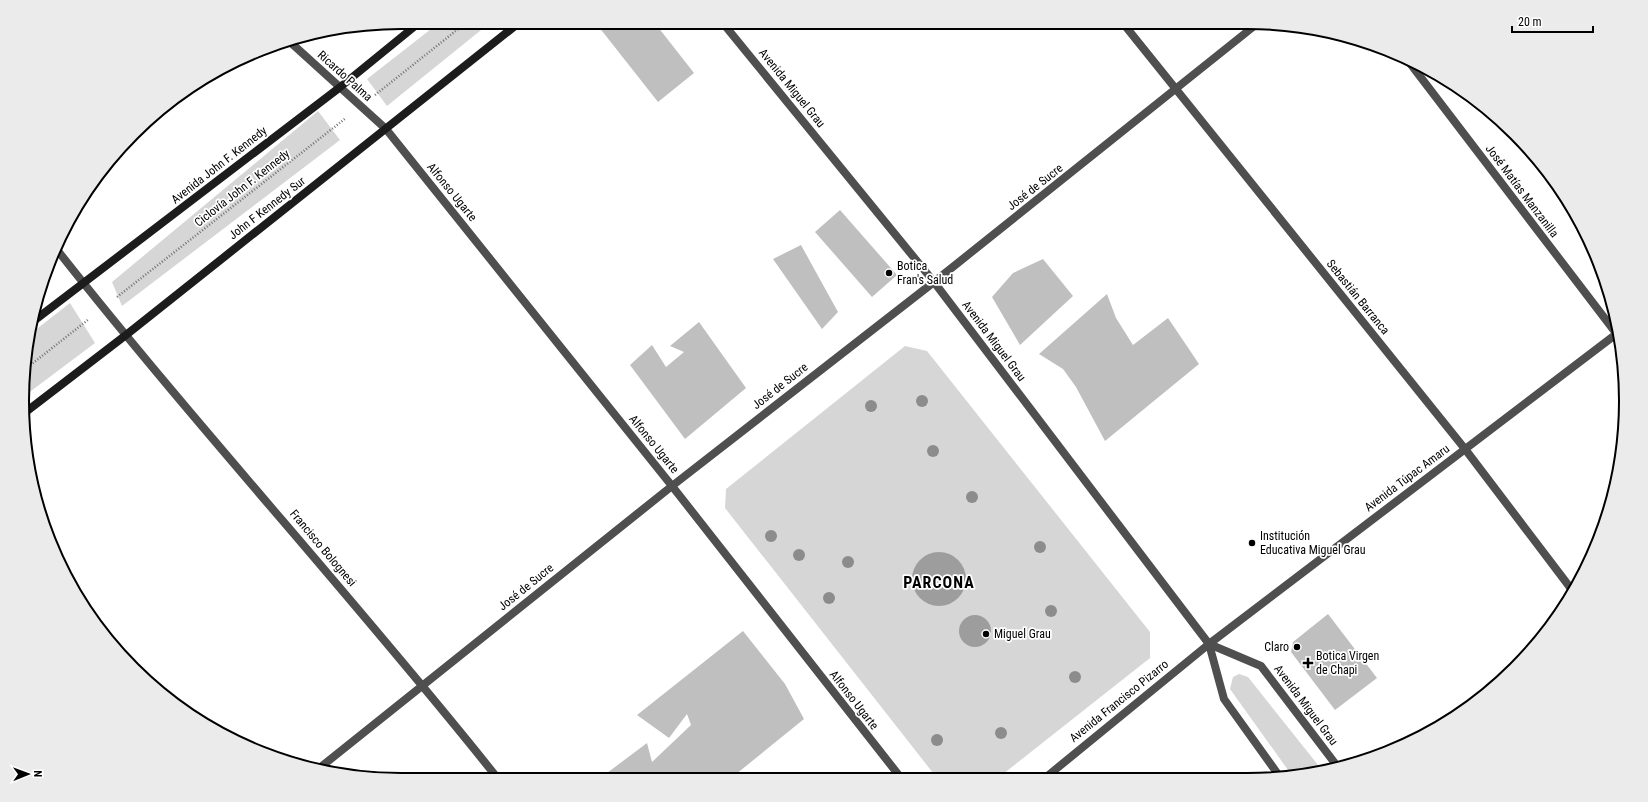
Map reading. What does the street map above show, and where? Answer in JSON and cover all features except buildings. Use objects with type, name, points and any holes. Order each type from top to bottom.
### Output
[{"type":"street","name":"Avenida John F. Kennedy","points":[[39,317],[339,88],[411,29]]},
{"type":"street","name":"John F Kennedy Sur","points":[[29,408],[126,335],[511,29]]},
{"type":"street","name":"Avenida Miguel Grau","points":[[728,29],[934,282],[1209,644],[1224,699],[1276,772]]},
{"type":"street","name":"Sebastián Barranca","points":[[1127,29],[1175,91],[1465,449],[1569,586]]},
{"type":"street","name":"José de Sucre","points":[[323,765],[672,486],[934,282],[1175,91],[1250,29]]},
{"type":"street","name":"Ricardo Palma","points":[[294,45],[386,129]]},
{"type":"street","name":"José Matías Manzanilla","points":[[1414,68],[1611,323]]},
{"type":"street","name":"Alfonso Ugarte","points":[[386,129],[672,486],[896,773]]},
{"type":"street","name":"Francisco Bolognesi","points":[[60,253],[126,335],[423,685],[493,773]]},
{"type":"street","name":"Avenida Túpac Amaru","points":[[1209,644],[1614,338]]},
{"type":"street","name":"Avenida Miguel Grau","points":[[1209,644],[1261,666],[1334,762]]},
{"type":"street","name":"Avenida Francisco Pizarro","points":[[1051,773],[1209,644]]},
{"type":"path","name":"Ciclovía John F. Kennedy","points":[[31,365],[458,29]]},
{"type":"shaded area","points":[[431,29],[482,29],[387,106],[367,79]]},
{"type":"shaded area","points":[[318,111],[340,140],[122,306],[112,282]]},
{"type":"shaded area","points":[[70,303],[95,343],[29,392],[32,352],[36,330]]},
{"type":"shaded area","points":[[905,346],[927,351],[1150,632],[1150,658],[1004,773],[933,773],[725,508],[726,489]]},
{"type":"shaded area","points":[[939,552],[949,554],[958,560],[964,569],[966,579],[964,589],[958,598],[949,604],[939,606],[929,604],[920,598],[914,589],[912,579],[914,569],[920,560],[929,554]]},
{"type":"shaded area","points":[[972,615],[978,615],[987,619],[991,631],[987,643],[978,647],[972,647],[963,643],[959,634],[959,628],[963,619]]},
{"type":"shaded area","points":[[1239,674],[1248,677],[1319,766],[1288,771],[1230,689],[1233,677]]},
{"type":"place","name":"Botica Fran's Salud","points":[[889,273]]},
{"type":"place","name":"Institución Educativa Miguel Grau","points":[[1252,543]]},
{"type":"place","name":"Miguel Grau","points":[[986,634]]},
{"type":"place","name":"Claro","points":[[1297,647]]},
{"type":"place","name":"Botica Virgen de Chapi","points":[[1308,663]]},
{"type":"district","name":"PARCONA","points":[[939,582]]}]
